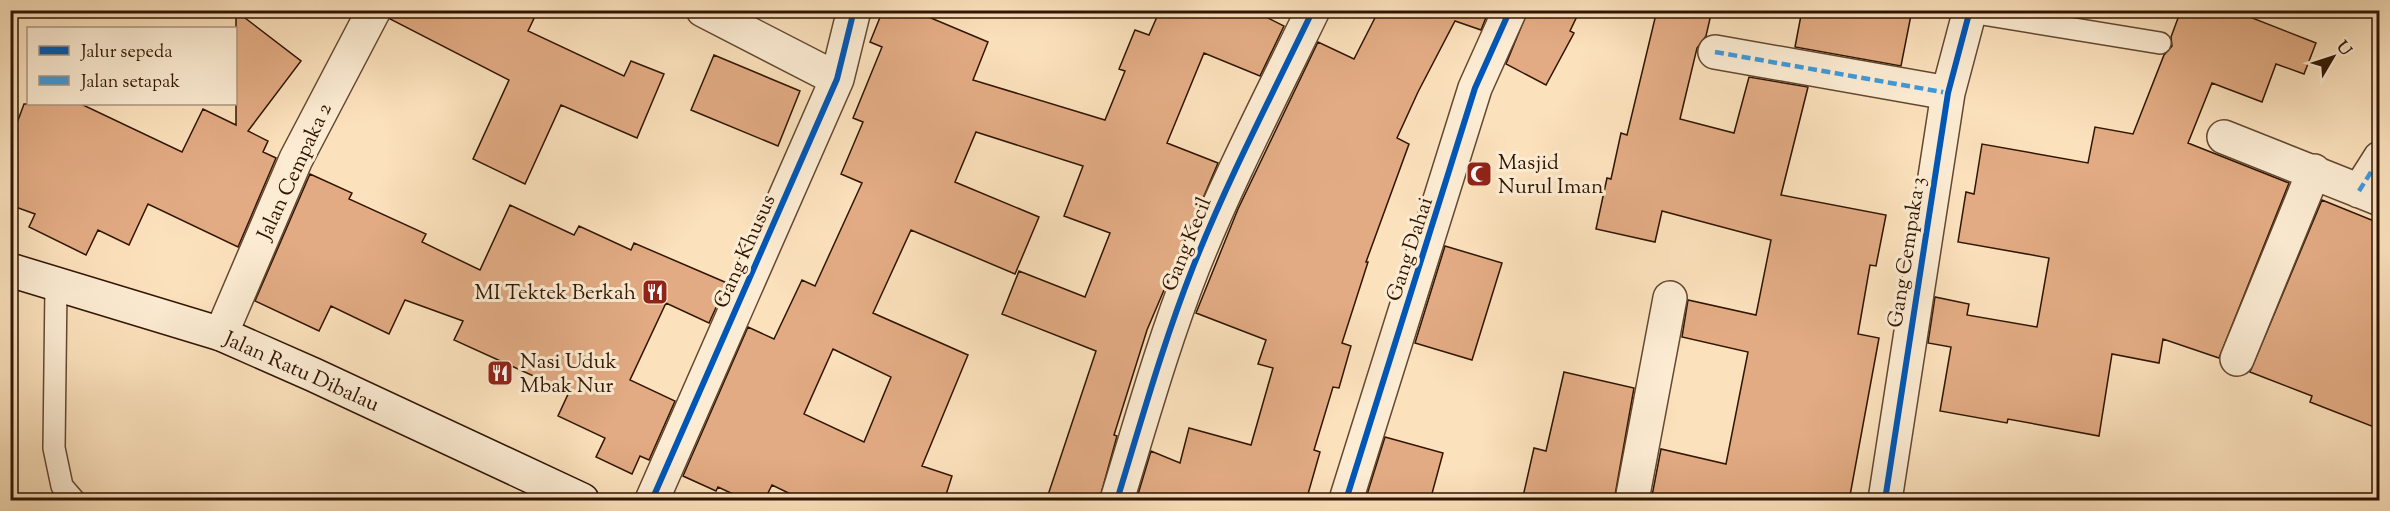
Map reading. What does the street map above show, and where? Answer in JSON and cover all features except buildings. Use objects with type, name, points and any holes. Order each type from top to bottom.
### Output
[{"type":"street","name":"Jalan Cempaka 2","points":[[221,334],[296,159],[374,10]]},
{"type":"street","points":[[703,10],[837,79]]},
{"type":"street","name":"Gang Khusus","points":[[652,501],[837,79],[854,10]]},
{"type":"street","name":"Gang Kecil","points":[[1117,501],[1173,321],[1194,266],[1236,168],[1313,10]]},
{"type":"street","name":"Gang Dahai","points":[[1346,501],[1475,88],[1510,10]]},
{"type":"street","name":"Gang Cempaka 3","points":[[1885,501],[1948,93],[1970,11]]},
{"type":"street","points":[[1715,52],[1948,93]]},
{"type":"street","points":[[2224,137],[2314,171],[2369,195],[2379,158]]},
{"type":"street","points":[[2237,359],[2314,171]]},
{"type":"street","name":"Jalan Ratu Dibalau","points":[[10,270],[56,286],[221,334],[314,375],[573,499]]},
{"type":"street","points":[[1632,501],[1670,298]]},
{"type":"lane","points":[[1970,11],[2160,43]]},
{"type":"lane","points":[[56,286],[54,448],[62,486],[74,501]]},
{"type":"marked path","points":[[1715,52],[1948,93]]},
{"type":"marked path","points":[[2359,191],[2380,158]]},
{"type":"cycle path","points":[[652,500],[837,79],[854,10]]},
{"type":"cycle path","points":[[1117,500],[1162,354],[1193,267],[1236,169],[1313,10]]},
{"type":"cycle path","points":[[1346,500],[1475,88],[1510,10]]},
{"type":"cycle path","points":[[1885,500],[1948,93],[1970,10]]},
{"type":"place","name":"Masjid Nurul Iman","points":[[1479,174]]},
{"type":"place","name":"MI Tektek Berkah","points":[[655,292]]},
{"type":"place","name":"Nasi Uduk Mbak Nur","points":[[500,373]]}]
